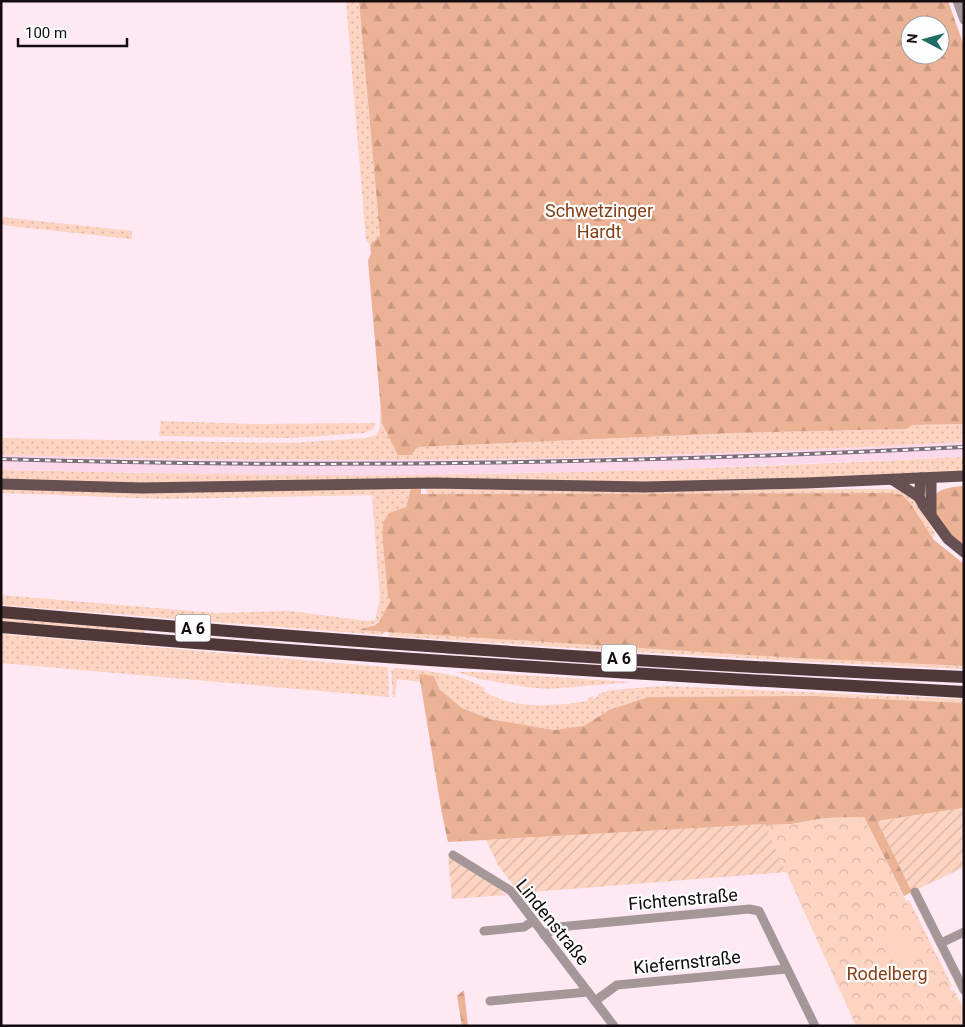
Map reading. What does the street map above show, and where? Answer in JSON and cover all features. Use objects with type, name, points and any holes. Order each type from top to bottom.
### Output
[{"type":"highway","name":"A 6","points":[[1,612],[387,644],[848,672],[964,677]]},
{"type":"highway","name":"A 6","points":[[1,627],[389,658],[690,678],[964,692]]},
{"type":"main road","points":[[1,484],[142,488],[433,483],[645,487],[893,480],[964,476]]},
{"type":"main road","points":[[919,497],[926,478]]},
{"type":"main road","points":[[926,478],[931,515]]},
{"type":"main road","points":[[893,480],[919,497],[948,539],[964,552]]},
{"type":"street","points":[[957,1],[964,20]]},
{"type":"street","name":"Lindenstraße","points":[[452,855],[511,891],[614,1026]]},
{"type":"street","points":[[915,892],[964,990]]},
{"type":"street","name":"Fichtenstraße","points":[[544,935],[558,927],[749,909],[759,911],[815,1026]]},
{"type":"street","points":[[484,931],[524,926],[534,921]]},
{"type":"street","points":[[941,943],[964,932]]},
{"type":"street","name":"Kiefernstraße","points":[[595,1001],[617,985],[787,969]]},
{"type":"street","points":[[490,1001],[588,992]]},
{"type":"shaded area","points":[[964,442],[964,457],[626,471],[414,475],[282,475],[1,470],[1,455],[227,459],[484,459],[696,454]]},
{"type":"green space","points":[[346,1],[359,1],[380,237],[370,245],[366,240]]},
{"type":"green space","name":"Schwetzinger Hardt","points":[[359,1],[948,1],[964,46],[964,424],[913,425],[906,429],[735,433],[417,447],[412,455],[398,455],[382,423],[368,260],[371,254],[370,245],[380,236]]},
{"type":"green space","points":[[1,217],[132,231],[132,239],[1,225]]},
{"type":"green space","points":[[380,406],[382,423],[412,455],[417,447],[735,433],[906,429],[913,425],[964,424],[964,442],[707,453],[484,459],[277,460],[1,455],[1,438],[290,443],[367,438],[376,435],[380,428]]},
{"type":"green space","points":[[161,421],[256,424],[376,423],[373,429],[364,433],[292,438],[159,436]]},
{"type":"green space","points":[[964,457],[964,471],[741,482],[152,484],[1,481],[1,470],[261,475],[417,475],[691,469]]},
{"type":"green space","points":[[964,486],[964,547],[938,519],[934,507],[935,495],[938,492],[948,488]]},
{"type":"green space","points":[[1,488],[411,488],[406,507],[389,513],[382,532],[388,598],[391,600],[380,620],[359,630],[385,631],[385,633],[382,635],[1,605],[1,595],[216,613],[290,611],[367,621],[375,620],[380,599],[372,495],[164,499],[1,493]]},
{"type":"green space","points":[[411,488],[421,488],[421,494],[891,493],[902,495],[910,503],[934,540],[964,564],[964,666],[797,658],[358,630],[379,622],[391,600],[388,598],[382,532],[384,521],[389,513],[406,507]]},
{"type":"green space","points":[[426,488],[899,489],[914,499],[935,533],[933,538],[923,523],[891,493],[427,494]]},
{"type":"green space","points":[[1,617],[145,630],[145,634],[1,622]]},
{"type":"green space","points":[[387,631],[797,658],[964,666],[964,669],[461,641],[389,636]]},
{"type":"green space","points":[[1,634],[386,667],[388,669],[389,697],[1,663]]},
{"type":"green space","points":[[393,668],[429,671],[464,679],[485,688],[484,691],[495,697],[521,704],[535,705],[588,701],[588,698],[593,696],[593,699],[599,696],[598,694],[611,690],[665,686],[964,699],[964,703],[814,696],[648,697],[609,710],[584,727],[554,730],[490,719],[462,708],[420,674],[420,682],[397,679],[395,697],[393,697],[391,670]]},
{"type":"green space","points":[[456,672],[632,682],[548,689],[480,679]]},
{"type":"green space","points":[[419,674],[434,676],[439,689],[462,708],[490,719],[554,730],[584,726],[609,710],[648,697],[814,696],[964,703],[964,808],[878,821],[912,892],[904,896],[864,817],[825,818],[792,824],[448,842]]},
{"type":"green space","points":[[964,808],[964,867],[912,892],[877,821]]},
{"type":"green space","name":"Rodelberg","points":[[864,817],[951,991],[954,990],[964,1010],[964,1026],[856,1026],[765,825],[792,824],[825,818]]},
{"type":"green space","points":[[765,824],[786,872],[519,893],[498,865],[486,840]]},
{"type":"green space","points":[[448,857],[494,885],[506,895],[452,899]]},
{"type":"green space","points":[[909,900],[952,986],[946,990],[906,901]]},
{"type":"green space","points":[[907,929],[921,958],[898,970],[884,940]]},
{"type":"green space","points":[[464,990],[468,1026],[462,1026],[457,996]]},
{"type":"railway","points":[[1,459],[242,464],[482,463],[844,453],[964,447]]}]
